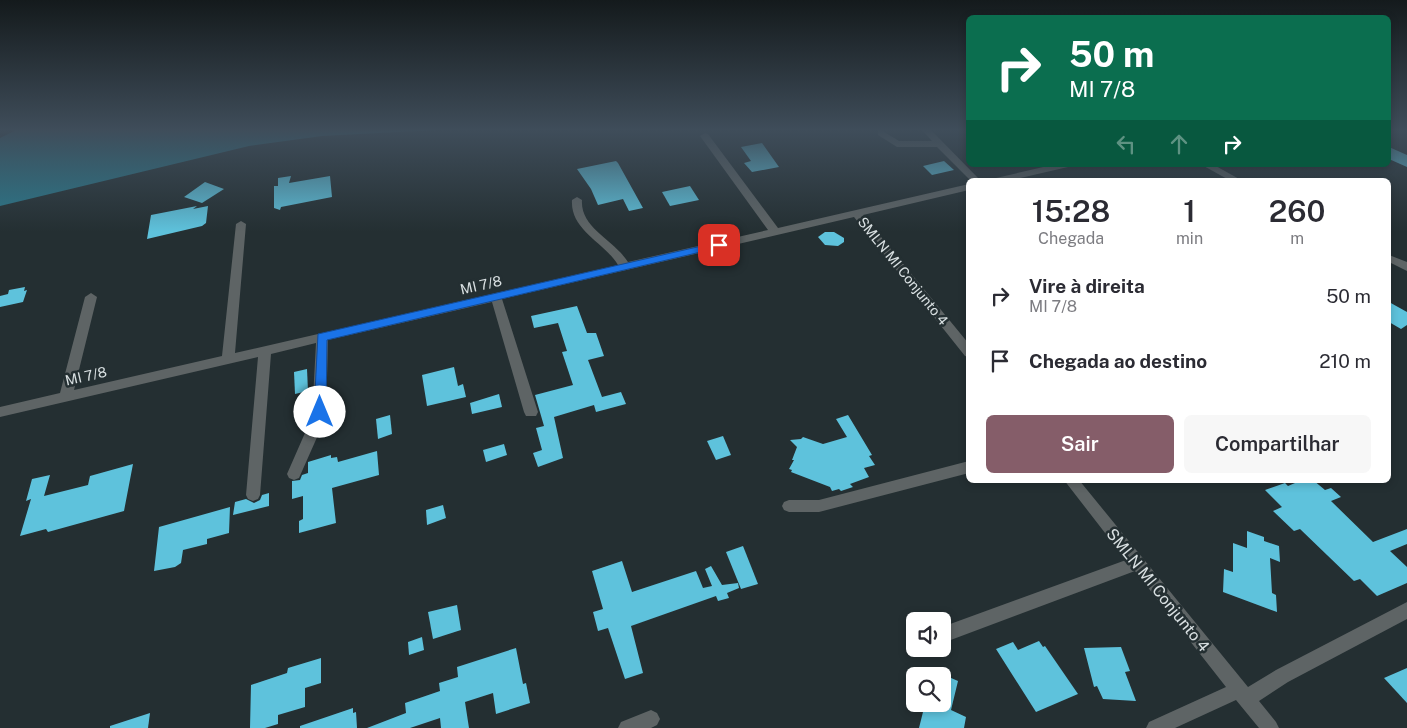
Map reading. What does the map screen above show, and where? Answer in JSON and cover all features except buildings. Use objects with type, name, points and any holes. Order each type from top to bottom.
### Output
[{"type":"street","points":[[725,164],[775,232]]},
{"type":"street","points":[[959,164],[973,178]]},
{"type":"street","points":[[1008,178],[1056,167]]},
{"type":"street","points":[[1211,167],[1232,178]]},
{"type":"street","name":"MI 7/8","points":[[0,412],[966,188]]},
{"type":"street","points":[[577,200],[577,215],[582,224],[612,249],[625,266]]},
{"type":"street","name":"SMLN MI Conjunto 4","points":[[856,213],[966,349]]},
{"type":"street","points":[[228,359],[241,224]]},
{"type":"street","points":[[1391,259],[1407,267]]},
{"type":"street","points":[[496,296],[531,412]]},
{"type":"street","points":[[66,396],[92,297]]},
{"type":"street","points":[[294,474],[319,417],[322,337]]},
{"type":"street","points":[[254,495],[265,350]]},
{"type":"street","points":[[790,506],[819,506],[966,468]]},
{"type":"street","name":"SMLN MI Conjunto 4","points":[[1073,483],[1270,728]]},
{"type":"street","points":[[951,632],[1138,563]]},
{"type":"street","points":[[1155,728],[1242,694],[1282,676],[1407,610]]},
{"type":"street","points":[[627,728],[651,719]]},
{"type":"water","points":[[0,164],[174,164],[0,206]]},
{"type":"route","points":[[320,412],[322,337],[719,245]]}]
